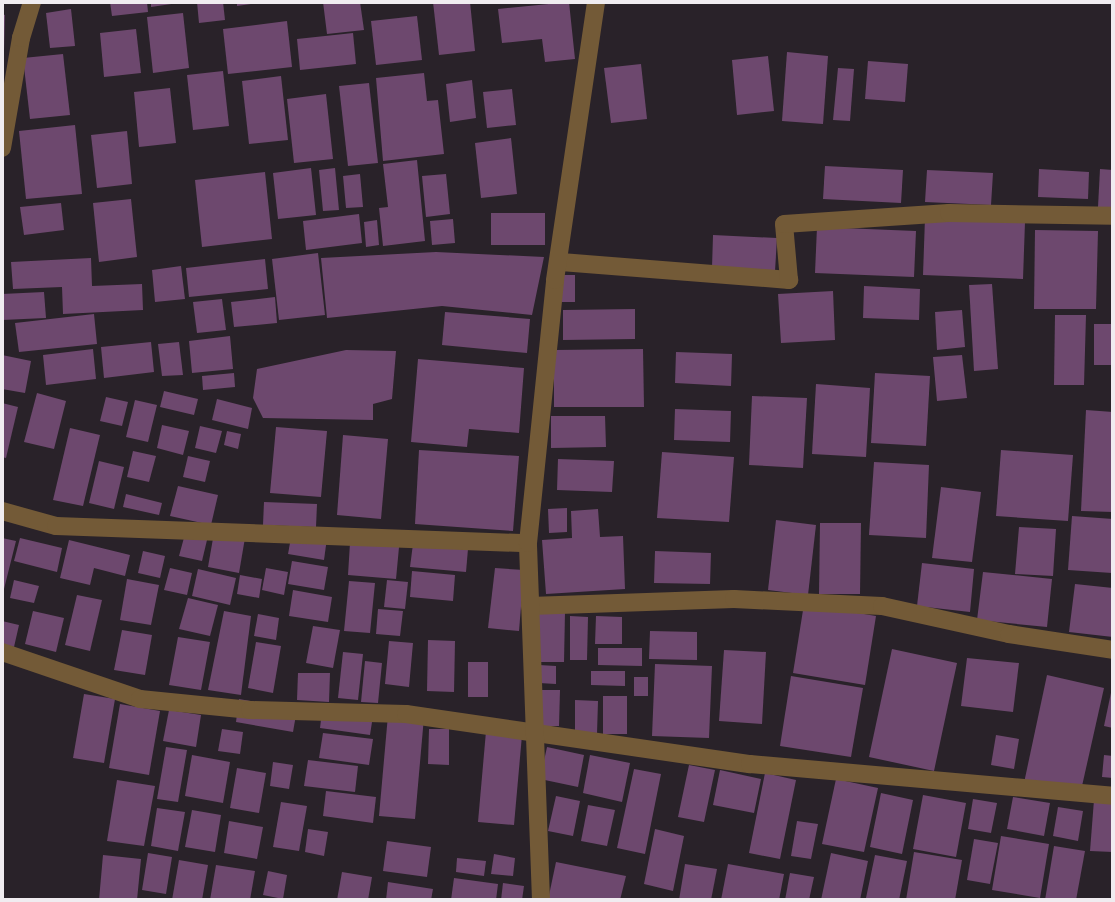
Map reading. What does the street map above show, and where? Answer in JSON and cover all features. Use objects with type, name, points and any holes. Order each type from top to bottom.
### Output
[{"type":"street","points":[[2,148],[21,38],[32,2]]},
{"type":"street","points":[[541,900],[528,543],[561,262],[596,2]]},
{"type":"street","points":[[561,262],[789,280],[784,224],[949,213],[1066,211],[1113,216]]},
{"type":"street","points":[[2,511],[56,526],[528,543]]},
{"type":"street","points":[[530,606],[734,599],[882,606],[1009,634],[1113,650]]},
{"type":"street","points":[[2,652],[140,699],[250,710],[406,714],[750,764],[1113,796]]},
{"type":"building","points":[[110,2],[147,2],[148,12],[112,16]]},
{"type":"building","points":[[151,2],[178,2],[178,3],[151,7]]},
{"type":"building","points":[[197,2],[223,2],[225,20],[199,23]]},
{"type":"building","points":[[237,2],[258,2],[258,3],[237,6]]},
{"type":"building","points":[[323,2],[360,2],[364,30],[327,34]]},
{"type":"building","points":[[433,2],[470,2],[475,51],[439,55]]},
{"type":"building","points":[[569,2],[575,59],[545,62],[542,39],[502,43],[498,9]]},
{"type":"building","points":[[71,9],[75,46],[50,48],[46,13]]},
{"type":"building","points":[[183,13],[189,68],[153,73],[147,17]]},
{"type":"building","points":[[2,14],[5,15],[4,51],[2,51]]},
{"type":"building","points":[[417,16],[422,60],[376,65],[371,21]]},
{"type":"building","points":[[287,21],[292,67],[228,74],[223,29]]},
{"type":"building","points":[[136,29],[141,73],[104,77],[100,33]]},
{"type":"building","points":[[353,33],[356,64],[300,70],[297,39]]},
{"type":"building","points":[[787,52],[828,56],[823,124],[782,121]]},
{"type":"building","points":[[63,54],[70,115],[30,119],[23,58]]},
{"type":"building","points":[[768,56],[774,111],[737,115],[732,60]]},
{"type":"building","points":[[868,61],[908,64],[905,102],[865,99]]},
{"type":"building","points":[[641,64],[647,119],[611,123],[604,68]]},
{"type":"building","points":[[838,68],[854,69],[850,121],[833,120]]},
{"type":"building","points":[[223,71],[229,126],[193,130],[187,75]]},
{"type":"building","points":[[424,73],[427,101],[438,100],[444,154],[383,161],[376,78]]},
{"type":"building","points":[[281,76],[288,140],[249,144],[242,81]]},
{"type":"building","points":[[472,80],[476,118],[450,122],[446,84]]},
{"type":"building","points":[[369,83],[378,163],[348,166],[339,86]]},
{"type":"building","points":[[170,88],[176,143],[139,147],[134,92]]},
{"type":"building","points":[[512,89],[516,125],[487,128],[483,92]]},
{"type":"building","points":[[326,94],[333,159],[294,163],[287,99]]},
{"type":"building","points":[[75,125],[82,194],[26,199],[19,131]]},
{"type":"building","points":[[127,131],[132,184],[97,188],[91,135]]},
{"type":"building","points":[[511,138],[517,194],[481,198],[475,143]]},
{"type":"building","points":[[417,160],[425,241],[383,246],[379,208],[388,207],[383,164]]},
{"type":"building","points":[[825,166],[903,170],[901,203],[823,199]]},
{"type":"building","points":[[311,168],[316,215],[278,219],[273,173]]},
{"type":"building","points":[[335,168],[339,210],[323,211],[319,170]]},
{"type":"building","points":[[1039,169],[1089,172],[1088,199],[1038,197]]},
{"type":"building","points":[[1100,169],[1113,170],[1113,208],[1098,207]]},
{"type":"building","points":[[927,170],[993,173],[991,205],[925,202]]},
{"type":"building","points":[[265,172],[272,239],[202,247],[195,180]]},
{"type":"building","points":[[360,174],[363,207],[346,208],[343,176]]},
{"type":"building","points":[[446,174],[450,214],[426,217],[422,176]]},
{"type":"building","points":[[131,199],[137,257],[99,262],[93,203]]},
{"type":"building","points":[[61,203],[64,230],[24,235],[20,207]]},
{"type":"building","points":[[491,213],[545,213],[545,245],[491,245]]},
{"type":"building","points":[[359,214],[362,243],[306,250],[303,221]]},
{"type":"building","points":[[925,218],[1025,222],[1023,279],[923,275]]},
{"type":"building","points":[[453,219],[455,243],[432,245],[430,221]]},
{"type":"building","points":[[377,220],[379,245],[366,247],[364,222]]},
{"type":"building","points":[[817,227],[916,231],[914,277],[815,273]]},
{"type":"building","points":[[1035,230],[1098,231],[1096,309],[1034,309]]},
{"type":"building","points":[[713,235],[777,238],[775,271],[712,267]]},
{"type":"building","points":[[436,252],[544,257],[532,315],[442,306],[327,318],[321,258]]},
{"type":"building","points":[[318,253],[325,315],[279,320],[272,259]]},
{"type":"building","points":[[91,258],[92,286],[142,284],[143,310],[63,314],[62,287],[13,289],[11,262]]},
{"type":"building","points":[[265,259],[268,289],[189,297],[186,268]]},
{"type":"building","points":[[181,266],[185,299],[155,302],[152,270]]},
{"type":"building","points":[[561,275],[575,275],[575,302],[561,302]]},
{"type":"building","points":[[992,284],[998,369],[974,371],[969,285]]},
{"type":"building","points":[[864,286],[920,289],[919,320],[863,318]]},
{"type":"building","points":[[833,291],[835,340],[781,343],[778,294]]},
{"type":"building","points":[[44,292],[46,318],[2,320],[2,294]]},
{"type":"building","points":[[275,297],[277,323],[234,327],[231,302]]},
{"type":"building","points":[[222,299],[226,330],[197,333],[193,302]]},
{"type":"building","points":[[635,309],[635,339],[563,340],[563,310]]},
{"type":"building","points":[[962,310],[965,347],[937,350],[935,312]]},
{"type":"building","points":[[445,312],[530,319],[527,353],[442,345]]},
{"type":"building","points":[[94,314],[97,344],[19,352],[15,323]]},
{"type":"building","points":[[1055,315],[1086,315],[1084,385],[1054,385]]},
{"type":"building","points":[[1094,324],[1113,324],[1113,365],[1094,365]]},
{"type":"building","points":[[230,336],[233,369],[192,373],[189,341]]},
{"type":"building","points":[[151,342],[154,372],[104,378],[101,347]]},
{"type":"building","points":[[179,342],[183,375],[162,376],[158,344]]},
{"type":"building","points":[[93,349],[96,379],[46,385],[43,355]]},
{"type":"building","points":[[643,349],[644,407],[554,407],[554,350]]},
{"type":"building","points":[[346,350],[396,351],[392,399],[373,404],[373,420],[263,418],[253,398],[257,369]]},
{"type":"building","points":[[676,352],[732,354],[731,386],[675,383]]},
{"type":"building","points":[[2,355],[31,361],[25,393],[2,389]]},
{"type":"building","points":[[962,355],[967,398],[937,401],[933,357]]},
{"type":"building","points":[[418,359],[524,368],[519,433],[469,429],[467,447],[411,442]]},
{"type":"building","points":[[234,373],[235,387],[203,390],[202,376]]},
{"type":"building","points":[[875,373],[930,376],[926,446],[871,443]]},
{"type":"building","points":[[816,384],[870,388],[866,457],[812,454]]},
{"type":"building","points":[[164,391],[198,399],[194,415],[160,407]]},
{"type":"building","points":[[37,393],[66,401],[54,449],[24,442]]},
{"type":"building","points":[[752,396],[807,398],[803,468],[749,465]]},
{"type":"building","points":[[106,397],[128,402],[122,426],[100,421]]},
{"type":"building","points":[[217,399],[252,408],[248,429],[212,420]]},
{"type":"building","points":[[135,400],[157,405],[148,442],[126,437]]},
{"type":"building","points":[[2,403],[18,407],[6,458],[2,457]]},
{"type":"building","points":[[675,409],[731,411],[730,442],[674,440]]},
{"type":"building","points":[[1086,410],[1113,412],[1113,512],[1081,511]]},
{"type":"building","points":[[551,416],[605,416],[606,447],[551,448]]},
{"type":"building","points":[[162,425],[189,431],[183,455],[157,448]]},
{"type":"building","points":[[200,426],[222,431],[216,453],[195,448]]},
{"type":"building","points":[[276,427],[327,431],[321,497],[270,493]]},
{"type":"building","points":[[70,428],[100,435],[83,506],[53,500]]},
{"type":"building","points":[[227,431],[241,434],[238,449],[224,445]]},
{"type":"building","points":[[343,435],[388,439],[381,519],[337,515]]},
{"type":"building","points":[[419,450],[519,456],[513,531],[415,524]]},
{"type":"building","points":[[1001,450],[1073,455],[1068,521],[996,516]]},
{"type":"building","points":[[133,451],[156,456],[149,482],[127,477]]},
{"type":"building","points":[[662,452],[734,457],[729,522],[657,518]]},
{"type":"building","points":[[188,456],[210,461],[205,482],[183,477]]},
{"type":"building","points":[[558,459],[614,461],[612,492],[557,490]]},
{"type":"building","points":[[99,461],[124,467],[114,509],[89,503]]},
{"type":"building","points":[[874,462],[929,465],[926,538],[869,535]]},
{"type":"building","points":[[178,486],[218,495],[211,525],[170,516]]},
{"type":"building","points":[[941,487],[981,492],[972,562],[932,558]]},
{"type":"building","points":[[126,494],[162,503],[159,515],[123,507]]},
{"type":"building","points":[[264,502],[317,504],[316,527],[263,525]]},
{"type":"building","points":[[567,508],[567,532],[549,533],[548,509]]},
{"type":"building","points":[[598,509],[600,537],[623,536],[625,589],[546,594],[542,540],[572,538],[571,511]]},
{"type":"building","points":[[1072,516],[1113,519],[1112,573],[1068,570]]},
{"type":"building","points":[[776,520],[816,525],[808,595],[768,590]]},
{"type":"building","points":[[820,523],[861,523],[860,594],[819,594]]},
{"type":"building","points":[[215,527],[246,532],[239,573],[208,567]]},
{"type":"building","points":[[1019,527],[1056,529],[1053,576],[1015,574]]},
{"type":"building","points":[[292,532],[327,538],[324,560],[288,554]]},
{"type":"building","points":[[185,534],[207,540],[202,561],[179,556]]},
{"type":"building","points":[[2,538],[16,541],[4,589],[2,589]]},
{"type":"building","points":[[20,538],[62,548],[57,572],[14,561]]},
{"type":"building","points":[[69,540],[130,555],[125,576],[94,568],[90,585],[60,578]]},
{"type":"building","points":[[350,543],[399,547],[396,579],[348,575]]},
{"type":"building","points":[[413,544],[468,549],[466,572],[410,567]]},
{"type":"building","points":[[143,551],[165,556],[160,578],[138,573]]},
{"type":"building","points":[[655,551],[711,553],[710,584],[654,583]]},
{"type":"building","points":[[292,561],[328,567],[324,590],[288,584]]},
{"type":"building","points":[[922,563],[974,569],[970,612],[917,606]]},
{"type":"building","points":[[170,568],[192,573],[187,595],[164,590]]},
{"type":"building","points":[[266,568],[288,572],[284,595],[262,590]]},
{"type":"building","points":[[495,568],[524,570],[519,631],[488,628]]},
{"type":"building","points":[[198,569],[236,578],[230,605],[192,596]]},
{"type":"building","points":[[412,571],[455,575],[453,601],[410,597]]},
{"type":"building","points":[[983,572],[1052,579],[1047,627],[977,620]]},
{"type":"building","points":[[240,575],[262,579],[259,598],[237,594]]},
{"type":"building","points":[[127,579],[159,585],[151,625],[120,620]]},
{"type":"building","points":[[14,580],[39,586],[34,603],[10,598]]},
{"type":"building","points":[[387,580],[408,582],[405,609],[384,607]]},
{"type":"building","points":[[349,581],[375,583],[370,633],[344,631]]},
{"type":"building","points":[[1075,584],[1113,588],[1113,637],[1069,632]]},
{"type":"building","points":[[293,590],[332,597],[328,622],[289,616]]},
{"type":"building","points":[[77,595],[102,600],[90,651],[65,645]]},
{"type":"building","points":[[188,598],[218,605],[210,636],[179,629]]},
{"type":"building","points":[[804,604],[876,616],[865,685],[793,673]]},
{"type":"building","points":[[378,609],[403,611],[400,636],[376,634]]},
{"type":"building","points":[[33,611],[64,618],[56,652],[25,644]]},
{"type":"building","points":[[224,611],[251,616],[241,695],[208,690]]},
{"type":"building","points":[[539,612],[565,612],[564,662],[538,662]]},
{"type":"building","points":[[258,614],[279,618],[276,640],[254,636]]},
{"type":"building","points":[[570,616],[588,617],[587,660],[570,660]]},
{"type":"building","points":[[596,616],[622,617],[622,644],[595,644]]},
{"type":"building","points":[[2,621],[19,625],[14,647],[2,644]]},
{"type":"building","points":[[313,626],[340,630],[333,668],[306,663]]},
{"type":"building","points":[[122,630],[152,635],[145,675],[114,670]]},
{"type":"building","points":[[650,631],[697,632],[697,660],[649,659]]},
{"type":"building","points":[[178,637],[210,642],[201,690],[169,685]]},
{"type":"building","points":[[428,640],[455,641],[454,692],[427,691]]},
{"type":"building","points":[[389,641],[413,643],[409,687],[385,684]]},
{"type":"building","points":[[256,642],[281,646],[273,693],[248,688]]},
{"type":"building","points":[[598,648],[642,648],[642,666],[598,665]]},
{"type":"building","points":[[892,649],[957,663],[934,771],[869,757]]},
{"type":"building","points":[[724,650],[766,652],[762,724],[719,721]]},
{"type":"building","points":[[343,652],[363,654],[358,700],[338,698]]},
{"type":"building","points":[[967,658],[1019,663],[1013,712],[961,706]]},
{"type":"building","points":[[365,661],[382,663],[378,703],[361,702]]},
{"type":"building","points":[[468,662],[488,662],[488,697],[468,697]]},
{"type":"building","points":[[655,664],[712,666],[709,738],[652,736]]},
{"type":"building","points":[[539,665],[556,666],[556,684],[539,683]]},
{"type":"building","points":[[591,671],[625,671],[625,686],[591,685]]},
{"type":"building","points":[[298,673],[330,673],[329,702],[297,700]]},
{"type":"building","points":[[1047,675],[1104,688],[1080,795],[1024,783]]},
{"type":"building","points":[[791,676],[863,688],[851,757],[780,746]]},
{"type":"building","points":[[634,677],[648,677],[648,696],[634,696]]},
{"type":"building","points":[[1113,689],[1113,728],[1104,726]]},
{"type":"building","points":[[539,690],[560,690],[559,726],[538,726]]},
{"type":"building","points":[[84,694],[115,699],[104,763],[73,758]]},
{"type":"building","points":[[603,696],[627,696],[627,734],[603,734]]},
{"type":"building","points":[[239,699],[297,709],[293,732],[236,722]]},
{"type":"building","points":[[575,700],[598,701],[597,733],[575,732]]},
{"type":"building","points":[[323,703],[374,709],[370,735],[320,728]]},
{"type":"building","points":[[120,704],[160,711],[149,775],[109,768]]},
{"type":"building","points":[[169,710],[201,715],[196,747],[163,741]]},
{"type":"building","points":[[388,715],[424,717],[415,819],[379,816]]},
{"type":"building","points":[[487,720],[523,724],[514,825],[478,822]]},
{"type":"building","points":[[222,729],[243,732],[240,754],[218,751]]},
{"type":"building","points":[[429,729],[449,729],[449,765],[428,764]]},
{"type":"building","points":[[323,733],[373,739],[369,765],[319,758]]},
{"type":"building","points":[[996,735],[1019,739],[1014,769],[991,765]]},
{"type":"building","points":[[166,747],[187,750],[178,802],[157,799]]},
{"type":"building","points":[[547,747],[584,755],[578,787],[540,779]]},
{"type":"building","points":[[192,755],[230,762],[223,803],[185,796]]},
{"type":"building","points":[[590,755],[630,763],[622,802],[583,793]]},
{"type":"building","points":[[1104,755],[1113,756],[1113,778],[1102,777]]},
{"type":"building","points":[[308,760],[358,766],[355,792],[304,786]]},
{"type":"building","points":[[273,762],[293,765],[289,789],[270,786]]},
{"type":"building","points":[[689,765],[715,770],[704,822],[678,817]]},
{"type":"building","points":[[237,768],[266,773],[259,813],[230,808]]},
{"type":"building","points":[[634,769],[661,774],[645,854],[617,848]]},
{"type":"building","points":[[720,770],[761,779],[754,813],[713,805]]},
{"type":"building","points":[[765,773],[796,780],[780,859],[749,853]]},
{"type":"building","points":[[836,779],[878,788],[864,852],[822,844]]},
{"type":"building","points":[[117,780],[155,786],[144,846],[107,841]]},
{"type":"building","points":[[326,791],[376,797],[373,823],[323,816]]},
{"type":"building","points":[[881,793],[913,800],[902,854],[870,847]]},
{"type":"building","points":[[923,795],[966,803],[956,857],[913,849]]},
{"type":"building","points":[[556,796],[580,801],[573,836],[548,831]]},
{"type":"building","points":[[1013,797],[1050,803],[1044,836],[1007,829]]},
{"type":"building","points":[[973,799],[997,803],[991,833],[968,829]]},
{"type":"building","points":[[1094,800],[1113,801],[1113,852],[1090,851]]},
{"type":"building","points":[[281,802],[307,806],[299,851],[273,847]]},
{"type":"building","points":[[588,805],[615,810],[607,846],[581,841]]},
{"type":"building","points":[[1058,807],[1083,811],[1078,841],[1053,836]]},
{"type":"building","points":[[157,808],[185,812],[178,851],[151,846]]},
{"type":"building","points":[[192,810],[221,815],[215,852],[185,847]]},
{"type":"building","points":[[229,821],[263,827],[257,859],[224,853]]},
{"type":"building","points":[[797,821],[818,824],[811,859],[791,856]]},
{"type":"building","points":[[308,829],[328,832],[324,856],[305,852]]},
{"type":"building","points":[[655,829],[684,836],[673,891],[644,884]]},
{"type":"building","points":[[1001,836],[1049,844],[1040,898],[992,890]]},
{"type":"building","points":[[974,839],[998,843],[990,884],[967,880]]},
{"type":"building","points":[[387,841],[431,847],[427,877],[383,871]]},
{"type":"building","points":[[1054,846],[1085,851],[1076,900],[1045,900]]},
{"type":"building","points":[[914,852],[962,860],[955,900],[906,900]]},
{"type":"building","points":[[148,853],[172,857],[166,894],[142,890]]},
{"type":"building","points":[[831,853],[868,861],[860,900],[821,900]]},
{"type":"building","points":[[494,854],[515,858],[513,876],[491,874]]},
{"type":"building","points":[[103,855],[141,859],[137,900],[99,900]]},
{"type":"building","points":[[875,855],[907,861],[899,900],[866,898]]},
{"type":"building","points":[[457,858],[486,861],[484,876],[456,872]]},
{"type":"building","points":[[179,860],[208,865],[202,900],[172,900]]},
{"type":"building","points":[[556,862],[626,876],[620,900],[548,900]]},
{"type":"building","points":[[685,864],[717,869],[711,900],[679,900]]},
{"type":"building","points":[[728,864],[784,874],[779,900],[721,900]]},
{"type":"building","points":[[216,865],[255,871],[250,900],[210,900]]},
{"type":"building","points":[[268,871],[287,875],[283,899],[263,895]]},
{"type":"building","points":[[342,872],[372,877],[368,900],[337,900]]},
{"type":"building","points":[[790,873],[814,877],[809,900],[785,900]]},
{"type":"building","points":[[454,878],[498,884],[496,900],[451,900]]},
{"type":"building","points":[[388,882],[433,889],[431,900],[386,900]]},
{"type":"building","points":[[503,883],[524,886],[522,900],[501,900]]}]
